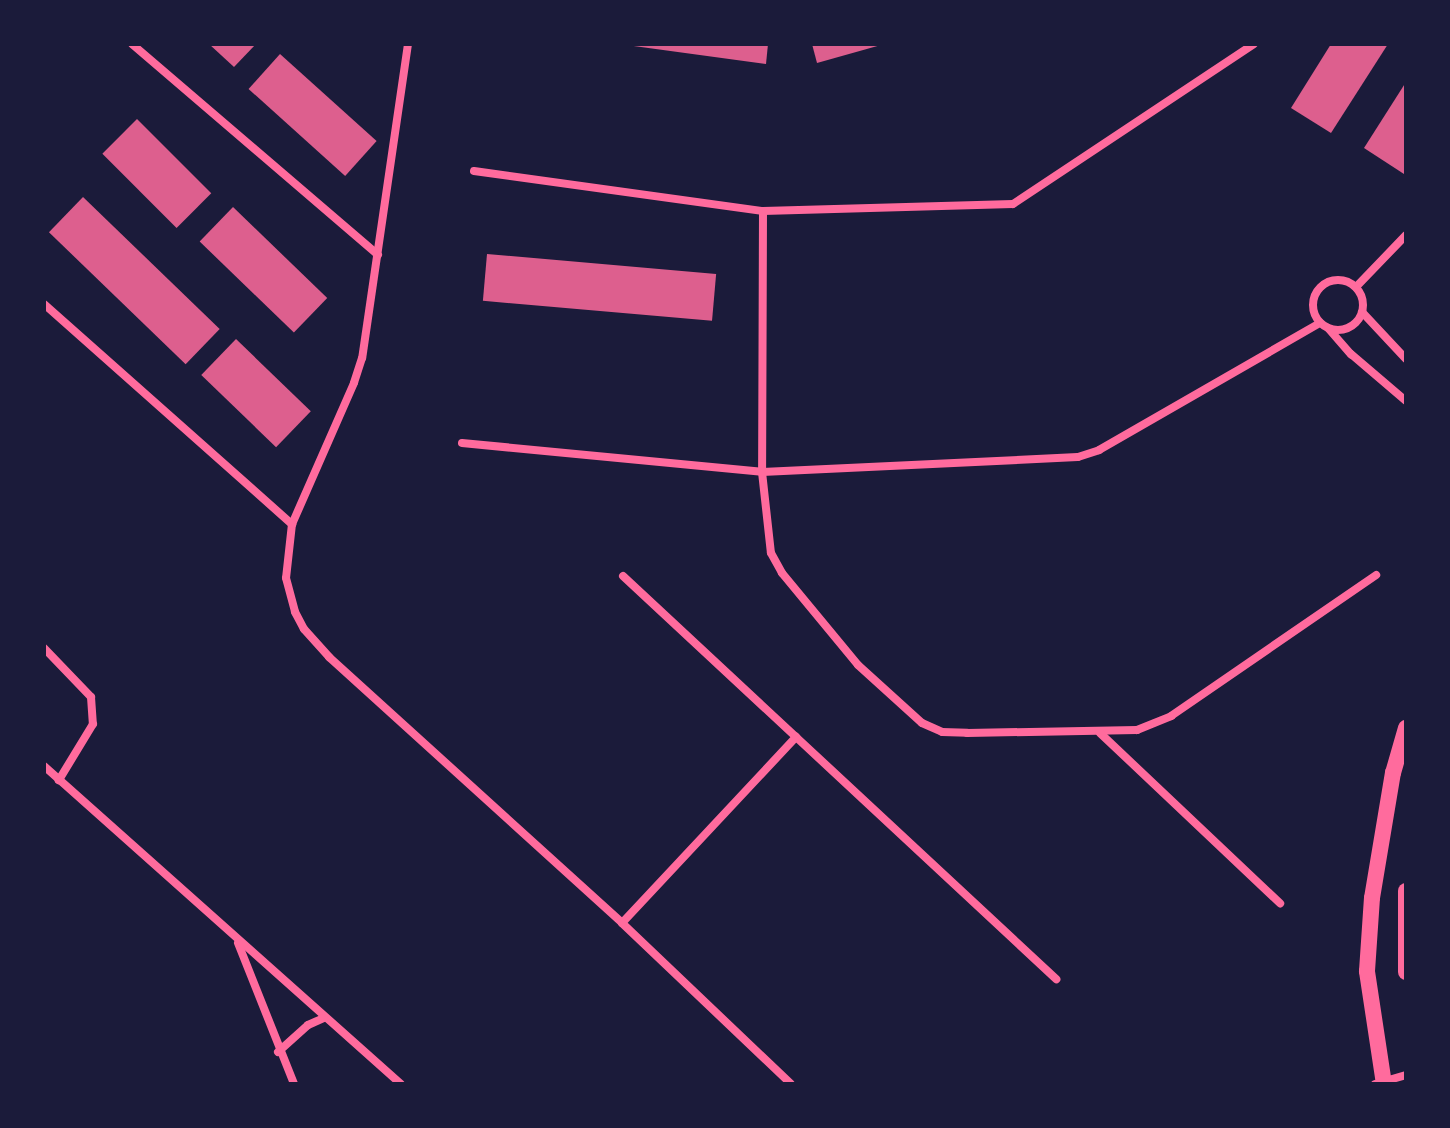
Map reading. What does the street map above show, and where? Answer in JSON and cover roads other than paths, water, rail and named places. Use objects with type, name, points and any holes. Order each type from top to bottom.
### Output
[{"type":"main road","points":[[1381,1083],[1367,971],[1372,898],[1393,773],[1406,728]]},
{"type":"main road","points":[[1406,891],[1406,972]]},
{"type":"street","points":[[132,44],[378,255]]},
{"type":"street","points":[[408,44],[378,255],[354,383],[292,524],[286,578],[295,612],[304,629],[329,657],[622,923],[791,1084]]},
{"type":"street","points":[[474,171],[763,211],[1013,204],[1254,44]]},
{"type":"street","points":[[763,211],[762,472],[771,553],[782,573],[858,665],[922,723],[942,732],[967,733],[1137,730],[1171,716],[1376,575]]},
{"type":"street","points":[[1356,287],[1406,235]]},
{"type":"street","points":[[462,443],[762,472],[1087,455],[1324,326],[1344,330],[1352,326],[1362,312],[1363,303],[1356,287],[1334,280],[1319,287],[1312,309],[1324,326],[1351,354],[1406,401]]},
{"type":"street","points":[[44,304],[292,524]]},
{"type":"street","points":[[1362,312],[1383,339],[1406,359]]},
{"type":"street","points":[[623,576],[1056,979]]},
{"type":"street","points":[[44,648],[91,697],[93,724],[59,780]]},
{"type":"street","points":[[1100,733],[1280,903]]},
{"type":"street","points":[[622,923],[796,737]]},
{"type":"street","points":[[44,766],[238,943],[401,1084]]},
{"type":"street","points":[[238,943],[278,1052],[294,1084]]},
{"type":"street","points":[[278,1052],[308,1025],[324,1018]]},
{"type":"street","points":[[1381,1083],[1406,1075]]}]
